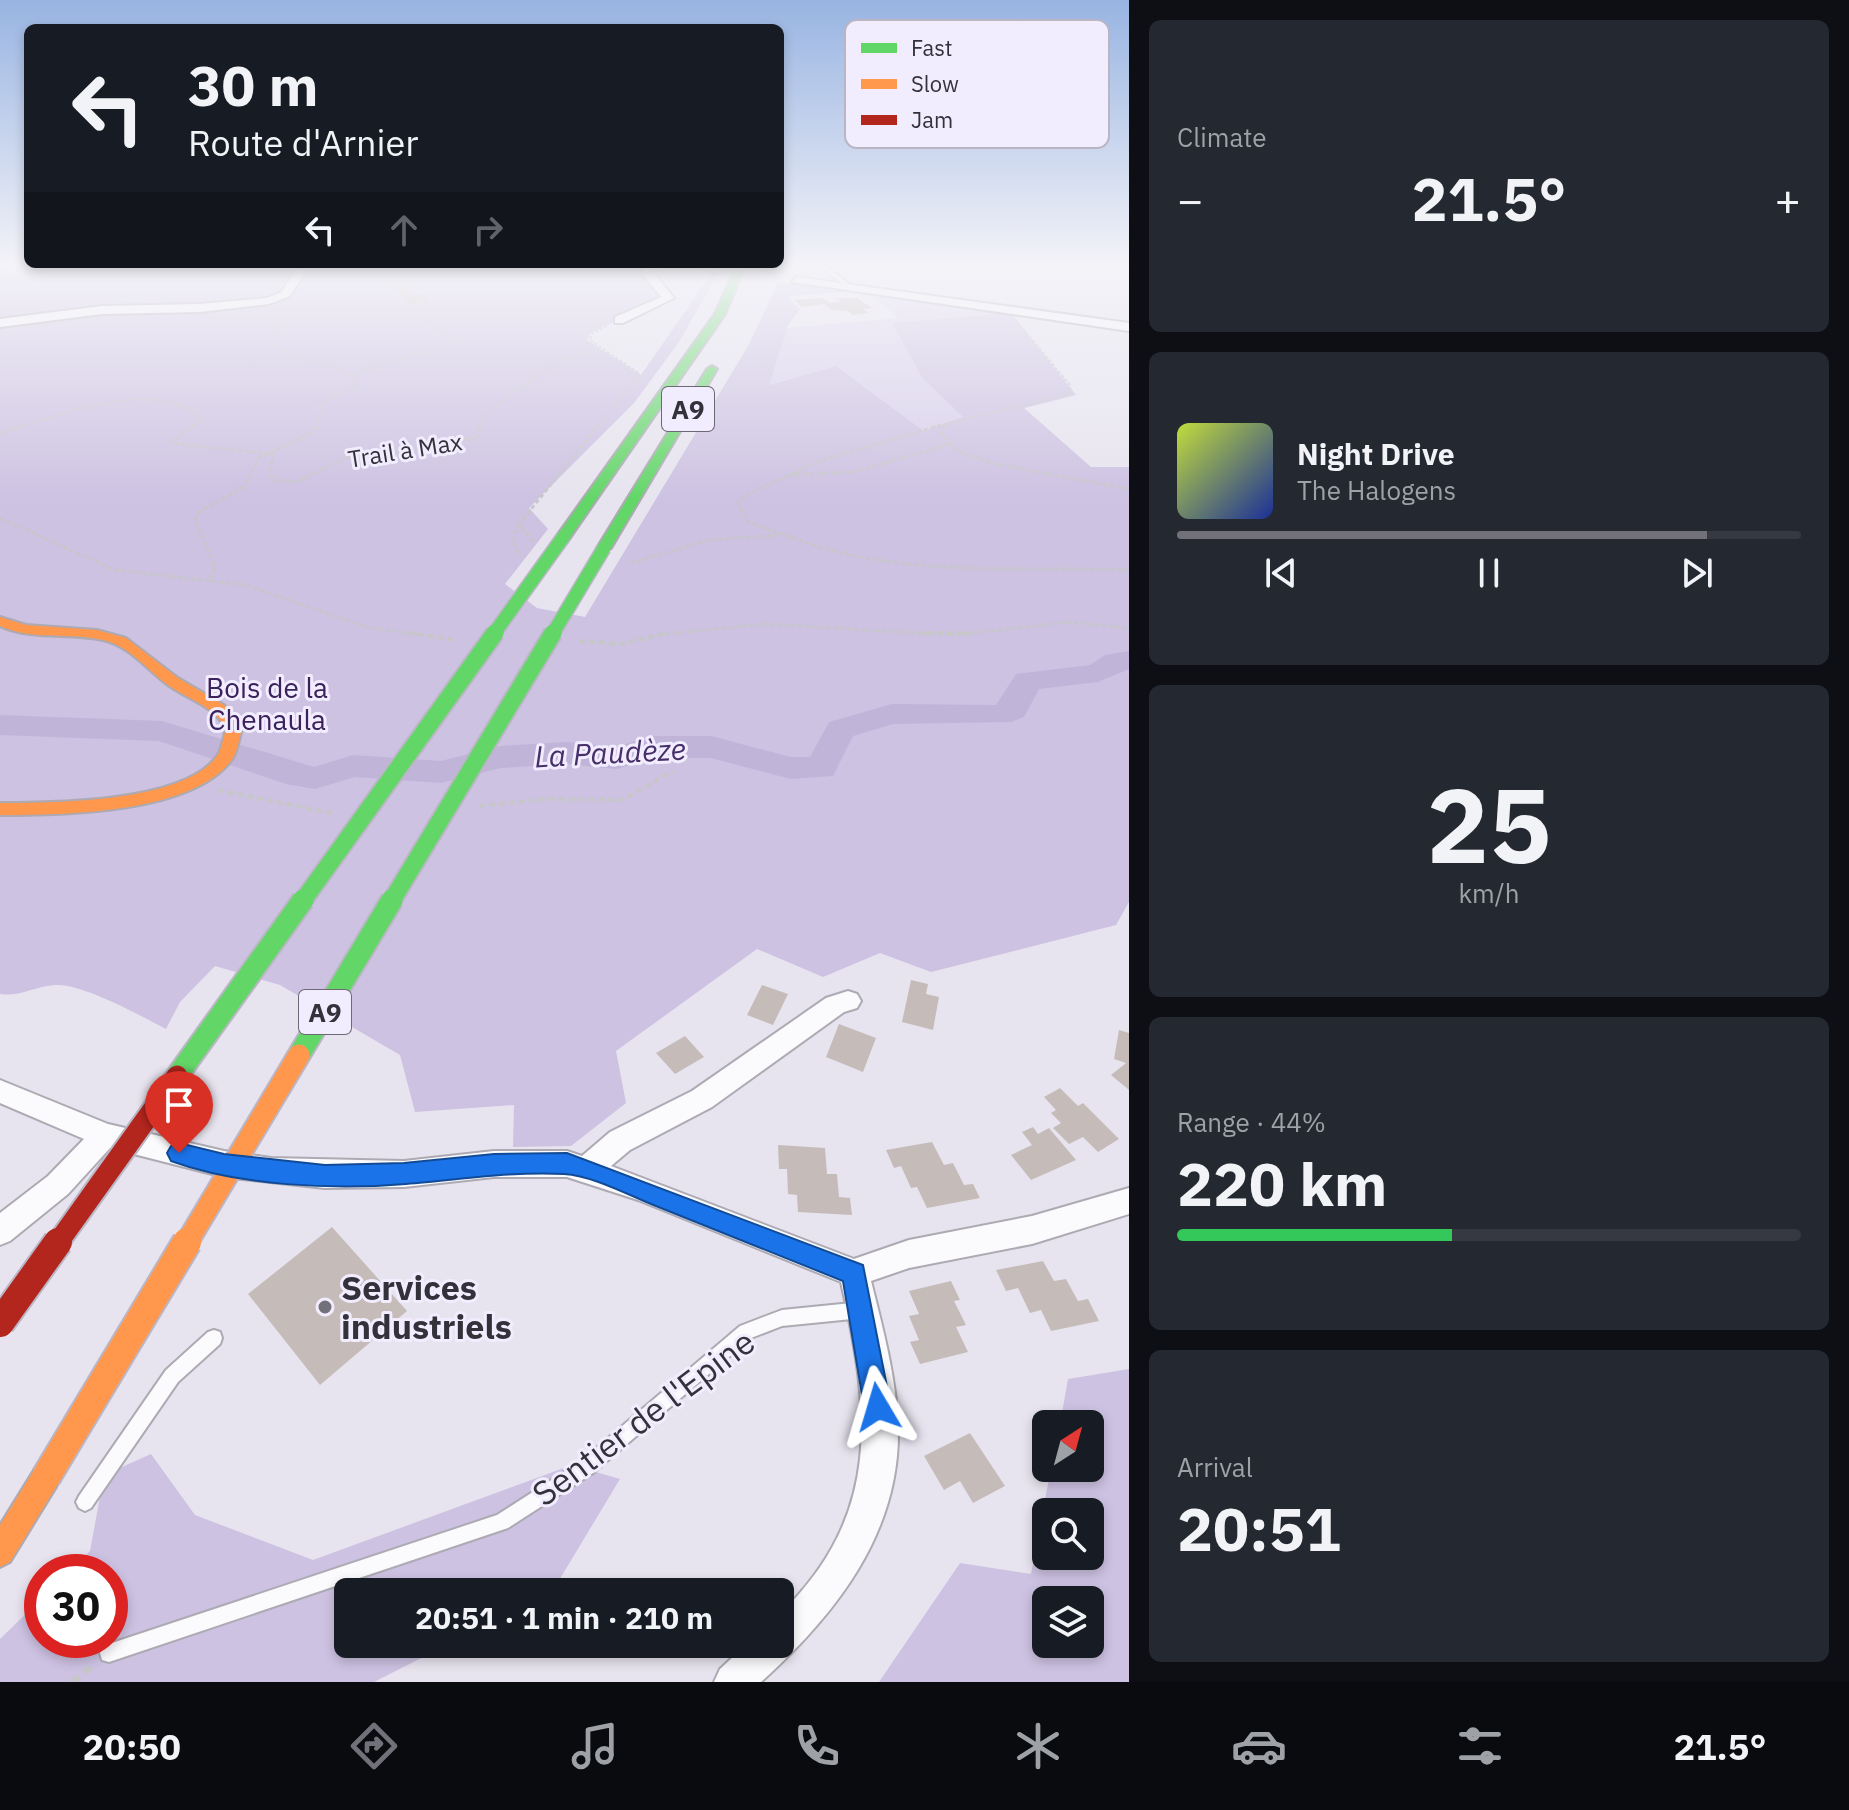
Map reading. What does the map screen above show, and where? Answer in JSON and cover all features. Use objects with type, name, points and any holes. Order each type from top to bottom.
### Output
[{"type":"main road","name":"A9","points":[[0,1323],[701,342]]},
{"type":"main road","name":"A9","points":[[0,1552],[723,349]]},
{"type":"main road","points":[[0,621],[13,628],[121,641],[146,654],[165,676],[227,713],[235,731],[231,748],[217,767],[192,785],[164,795],[135,801],[0,809]]},
{"type":"street","points":[[587,1169],[620,1141],[702,1099],[835,1005],[848,1001]]},
{"type":"street","points":[[0,1091],[105,1135],[224,1164],[325,1175],[404,1174],[494,1164],[567,1164],[587,1169],[854,1273],[909,1254],[1032,1230],[1129,1201]]},
{"type":"street","points":[[0,1231],[58,1185],[105,1135]]},
{"type":"street","points":[[794,1624],[847,1562],[872,1498],[882,1441],[863,1310],[854,1273]]},
{"type":"street","points":[[733,1682],[760,1658]]},
{"type":"lane","name":"Sentier de l'Epine","points":[[128,1647],[502,1522],[587,1467],[746,1332],[782,1318],[863,1310]]},
{"type":"lane","points":[[85,1502],[172,1376],[214,1338]]},
{"type":"path","points":[[271,342],[272,347],[285,354],[352,374],[421,353],[442,352],[450,342]]},
{"type":"path","points":[[536,543],[527,537],[519,524],[640,374],[593,342]]},
{"type":"path","points":[[1034,342],[1070,385],[1070,394],[1056,400],[946,423],[817,460],[746,495],[738,504],[748,522],[874,560],[992,571],[1044,567],[1129,570]]},
{"type":"path","name":"Trail à Max","points":[[268,452],[273,454],[270,474],[275,480],[297,482],[348,457],[406,452],[440,443],[471,440],[478,437],[477,430],[489,411],[561,359],[602,349]]},
{"type":"path","points":[[211,578],[215,567],[195,520],[199,512],[243,487],[259,458],[307,435],[318,425],[322,403],[356,385],[352,374]]},
{"type":"path","points":[[0,433],[97,405],[165,402],[195,409],[201,417],[199,422],[170,440],[170,443],[226,444],[268,452]]},
{"type":"path","points":[[946,423],[942,435],[952,444],[961,452],[991,463],[1129,489]]},
{"type":"path","points":[[786,475],[832,478],[872,471],[952,444]]},
{"type":"path","points":[[0,518],[115,570],[211,578],[282,595],[320,614],[366,627],[468,642]]},
{"type":"path","points":[[631,563],[709,540],[784,535]]},
{"type":"path","points":[[575,641],[621,644],[675,631],[763,624],[955,635],[1068,622],[1129,628]]},
{"type":"path","points":[[72,1682],[103,1658]]},
{"type":"shaded area","points":[[782,342],[902,342],[922,378],[964,418],[924,431],[836,366],[768,385]]},
{"type":"green space","name":"Bois de la Chenaula","points":[[0,342],[591,342],[641,375],[664,342],[679,342],[634,403],[529,508],[548,529],[505,584],[537,608],[585,617],[750,342],[783,342],[769,385],[836,366],[924,431],[963,417],[922,378],[903,342],[1034,342],[1076,395],[1024,408],[1091,467],[1129,467],[1129,902],[1116,925],[931,972],[880,953],[823,977],[757,949],[616,1051],[626,1103],[571,1146],[513,1147],[514,1105],[415,1112],[400,1055],[280,985],[215,966],[180,1002],[166,1029],[111,1001],[66,986],[0,994]]},
{"type":"green space","points":[[1129,1369],[1129,1682],[879,1682],[960,1563],[1031,1574],[1032,1569],[1104,1570],[1104,1498],[1045,1498],[1048,1482],[1104,1482],[1104,1410],[1062,1410],[1068,1379]]},
{"type":"green space","points":[[151,1454],[195,1515],[313,1560],[572,1465],[620,1479],[560,1578],[334,1578],[334,1658],[421,1658],[374,1682],[0,1682],[0,1639],[24,1616],[24,1658],[128,1658],[128,1554],[87,1554],[104,1475]]},
{"type":"building","points":[[911,980],[928,984],[926,994],[939,997],[933,1030],[902,1022]]},
{"type":"building","points":[[762,985],[788,994],[773,1025],[747,1015]]},
{"type":"building","points":[[839,1024],[876,1038],[863,1072],[826,1057]]},
{"type":"building","points":[[1119,1030],[1129,1033],[1129,1090],[1111,1075],[1126,1063],[1114,1059]]},
{"type":"building","points":[[685,1036],[704,1057],[675,1074],[656,1053]]},
{"type":"building","points":[[1060,1088],[1078,1106],[1083,1103],[1119,1139],[1098,1152],[1083,1137],[1069,1144],[1053,1128],[1061,1123],[1051,1113],[1056,1110],[1044,1097]]},
{"type":"building","points":[[1033,1127],[1038,1134],[1049,1128],[1076,1160],[1031,1180],[1011,1155],[1032,1145],[1022,1132]]},
{"type":"building","points":[[932,1142],[944,1165],[953,1163],[964,1185],[973,1184],[980,1198],[927,1208],[917,1187],[911,1188],[901,1166],[894,1168],[886,1150]]},
{"type":"building","points":[[778,1145],[825,1148],[827,1174],[837,1174],[839,1197],[850,1198],[852,1215],[798,1212],[797,1195],[788,1194],[787,1169],[779,1169]]},
{"type":"building","points":[[332,1227],[407,1311],[320,1385],[248,1294]]},
{"type":"building","points":[[1043,1261],[1054,1281],[1066,1279],[1078,1301],[1088,1299],[1099,1321],[1051,1331],[1041,1310],[1030,1313],[1018,1288],[1006,1291],[996,1270]]},
{"type":"building","points":[[951,1281],[960,1300],[954,1301],[966,1325],[956,1327],[968,1352],[920,1364],[910,1342],[919,1340],[909,1316],[919,1314],[909,1291]]},
{"type":"building","points":[[970,1433],[1005,1486],[973,1503],[960,1481],[944,1490],[924,1456]]},
{"type":"waterway","name":"La Paudèze","points":[[0,725],[162,731],[298,776],[315,778],[353,766],[441,772],[501,757],[566,753],[617,758],[652,747],[711,747],[791,768],[821,768],[840,729],[892,714],[1000,715],[1013,710],[1027,681],[1098,673],[1116,661],[1129,660]]},
{"type":"traffic: fast","points":[[564,536],[700,342]]},
{"type":"traffic: fast","points":[[604,548],[712,369]]},
{"type":"traffic: fast","points":[[177,1076],[564,536]]},
{"type":"traffic: fast","points":[[299,1055],[604,548]]},
{"type":"traffic: slow","points":[[0,621],[26,630],[97,634],[121,641],[173,681],[219,709],[234,729],[226,756],[205,776],[174,790],[98,805],[0,809]]},
{"type":"traffic: slow","points":[[46,1477],[299,1055]]},
{"type":"traffic: slow","points":[[0,1552],[46,1477]]},
{"type":"traffic: jam","points":[[0,1323],[177,1076]]},
{"type":"place","name":"Services industriels","points":[[325,1307]]},
{"type":"route","points":[[179,1153],[224,1164],[325,1175],[404,1174],[494,1164],[567,1164],[587,1169],[854,1273],[871,1354],[878,1407]]}]
